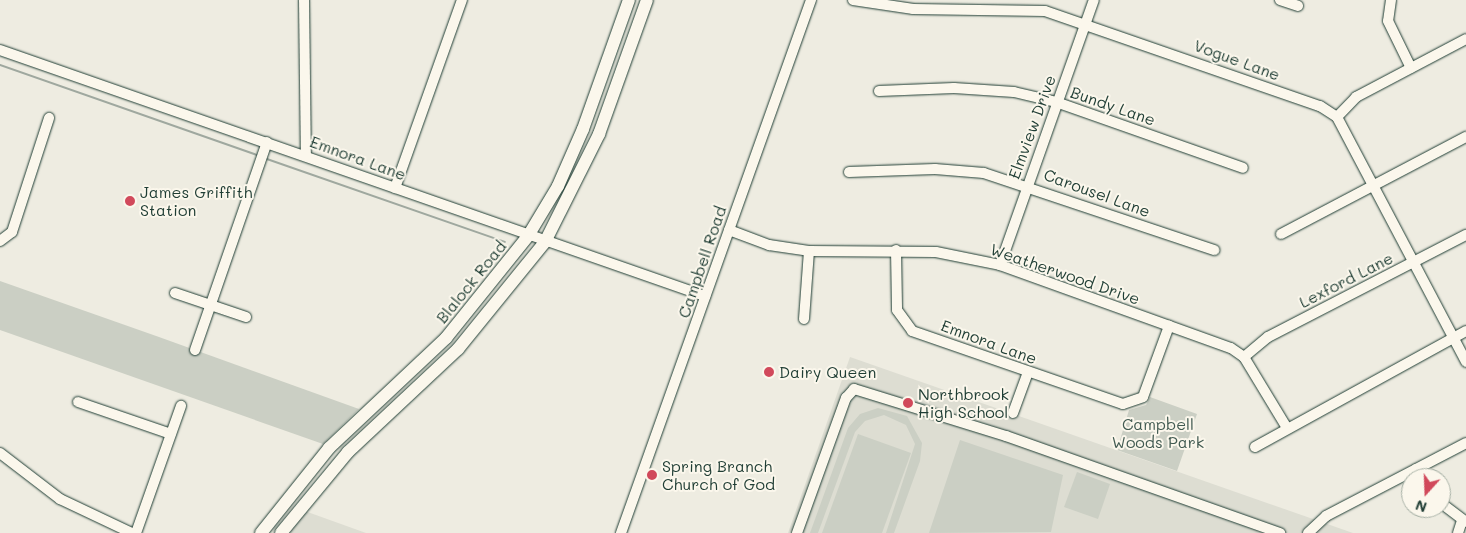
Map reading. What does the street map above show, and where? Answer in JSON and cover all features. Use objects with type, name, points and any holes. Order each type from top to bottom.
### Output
[{"type":"main road","name":"Blalock Road","points":[[260,533],[329,448],[446,338],[528,236],[558,186],[601,78],[629,0]]},
{"type":"main road","name":"Blalock Road","points":[[281,533],[348,452],[468,338],[545,242],[575,187],[616,86],[647,0]]},
{"type":"main road","points":[[601,78],[616,86]]},
{"type":"street","points":[[304,0],[306,155]]},
{"type":"street","points":[[395,188],[462,0]]},
{"type":"street","name":"Campbell Road","points":[[621,533],[812,0]]},
{"type":"street","name":"Vogue Lane","points":[[853,0],[913,8],[1045,11],[1086,22],[1305,100],[1336,117]]},
{"type":"street","name":"Elmview Drive","points":[[1000,265],[1056,102],[1094,0]]},
{"type":"street","points":[[1280,0],[1298,6]]},
{"type":"street","points":[[1391,0],[1388,21],[1411,68]]},
{"type":"street","points":[[1466,39],[1356,98],[1336,117],[1466,362]]},
{"type":"street","name":"Emnora Lane","points":[[1,52],[266,145],[306,155],[528,236],[705,296]]},
{"type":"street","name":"Bundy Lane","points":[[878,91],[954,88],[1014,92],[1056,102],[1243,168]]},
{"type":"street","points":[[2,241],[12,232],[49,118]]},
{"type":"street","points":[[1281,234],[1466,137]]},
{"type":"street","points":[[195,350],[266,145]]},
{"type":"street","name":"Carousel Lane","points":[[849,172],[935,169],[984,173],[1027,184],[1214,250]]},
{"type":"street","name":"Weatherwood Drive","points":[[729,230],[770,244],[809,250],[896,250],[1000,265],[1231,348],[1244,357],[1287,428]]},
{"type":"street","name":"Lexford Lane","points":[[1244,357],[1268,337],[1466,235]]},
{"type":"street","points":[[804,319],[809,250]]},
{"type":"street","name":"Emnora Lane","points":[[896,250],[901,321],[912,331],[1123,404],[1138,399],[1169,326]]},
{"type":"street","points":[[175,293],[246,317]]},
{"type":"street","points":[[1255,447],[1466,331]]},
{"type":"street","points":[[1013,413],[1028,372]]},
{"type":"street","points":[[797,533],[846,398],[854,389],[1006,436],[1280,533]]},
{"type":"street","points":[[78,402],[171,434]]},
{"type":"street","points":[[136,533],[181,406]]},
{"type":"street","points":[[1427,468],[1466,443]]},
{"type":"street","points":[[0,453],[60,499],[132,533]]},
{"type":"street","points":[[1308,533],[1314,523],[1401,482]]},
{"type":"street","points":[[1451,511],[1464,521],[1458,533]]},
{"type":"shaded area","name":"Northbrook High School","points":[[850,357],[1353,533],[788,533]]},
{"type":"shaded area","points":[[302,510],[366,533],[286,533]]},
{"type":"green space","points":[[0,281],[359,409],[323,444],[0,330]]},
{"type":"green space","name":"Campbell Woods Park","points":[[1150,397],[1197,414],[1177,471],[1117,450],[1129,410],[1146,405]]},
{"type":"green space","points":[[878,408],[907,416],[922,443],[920,461],[894,533],[886,533],[915,444],[906,425],[884,415],[865,421],[855,432],[818,533],[810,533],[848,428],[860,414]]},
{"type":"green space","points":[[858,434],[911,453],[882,533],[822,533]]},
{"type":"green space","points":[[960,440],[1063,475],[1051,532],[929,533]]},
{"type":"green space","points":[[1077,472],[1110,484],[1098,519],[1064,507]]},
{"type":"waterway","points":[[0,65],[257,155]]},
{"type":"waterway","points":[[264,158],[505,242]]},
{"type":"place","name":"James Griffith Station","points":[[130,201]]},
{"type":"place","name":"Dairy Queen","points":[[769,372]]},
{"type":"place","name":"Northbrook High School","points":[[908,403]]},
{"type":"place","name":"Spring Branch Church of God","points":[[652,475]]}]
